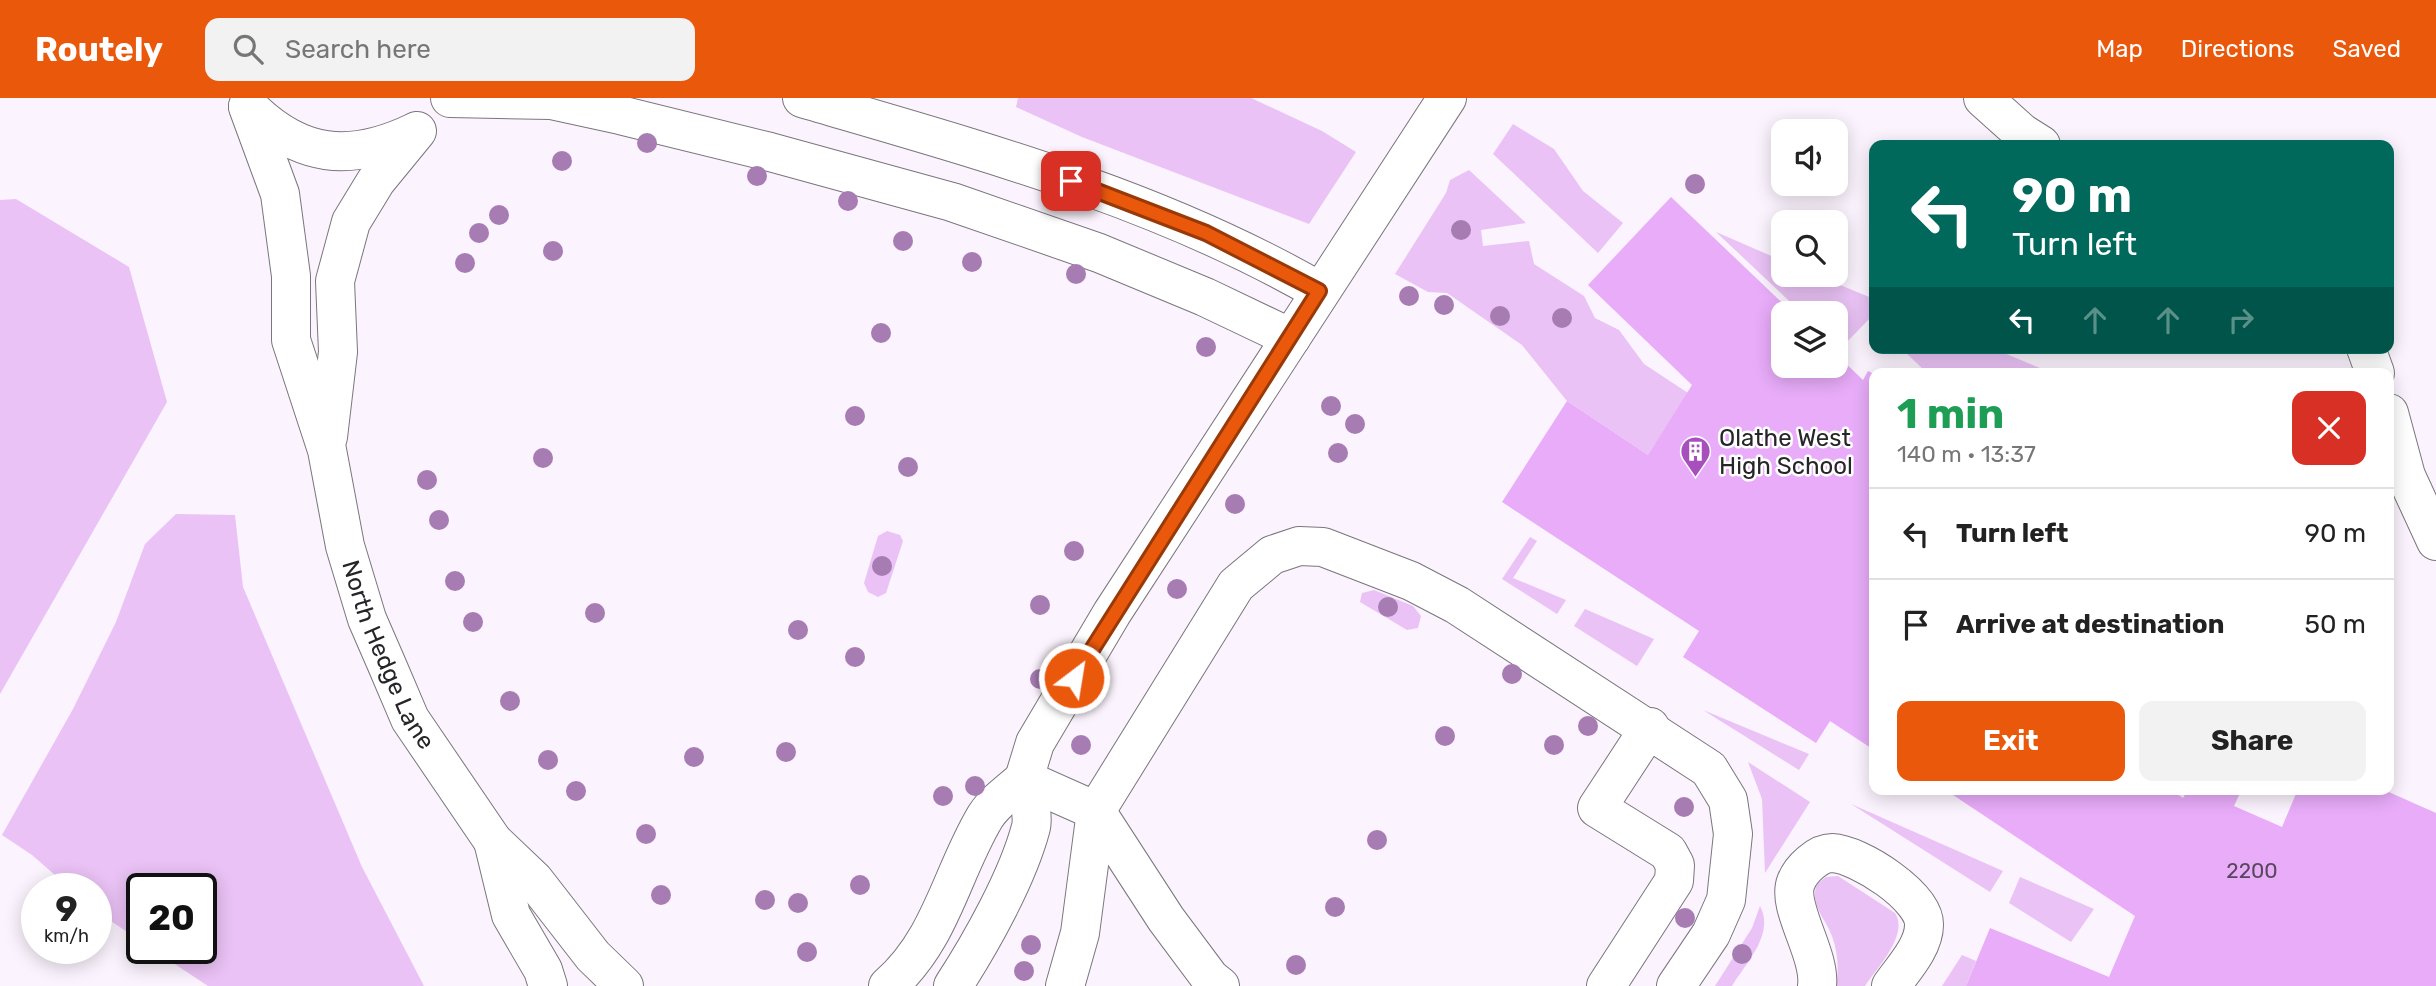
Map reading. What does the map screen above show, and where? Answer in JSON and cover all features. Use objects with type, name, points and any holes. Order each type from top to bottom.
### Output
[{"type":"street","points":[[246,102],[276,132],[310,148],[347,153],[383,147],[417,131],[450,98],[562,103],[771,152],[952,202],[1099,253],[1205,297],[1291,338]]},
{"type":"street","points":[[802,98],[969,145],[1122,199],[1206,233],[1319,291]]},
{"type":"street","points":[[953,986],[1003,898],[1031,824],[1024,779],[1035,743],[1105,625],[1319,291],[1447,98]]},
{"type":"street","points":[[1983,98],[2033,140]]},
{"type":"street","name":"North Hedge Lane","points":[[246,102],[280,194],[291,276],[291,341],[327,450],[345,546],[367,619],[410,719],[493,841],[534,880],[593,956],[624,986]]},
{"type":"street","name":"North Hedge Lane","points":[[327,450],[338,352],[335,281],[351,222],[376,181],[417,131]]},
{"type":"street","points":[[952,202],[969,145]]},
{"type":"street","points":[[2394,432],[2406,476],[2436,541]]},
{"type":"street","points":[[1065,986],[1080,933],[1096,811],[1236,585],[1272,555],[1299,546],[1323,547],[1423,587],[1457,605],[1650,727],[1709,769],[1728,800],[1732,834],[1726,900],[1711,933],[1676,986]]},
{"type":"street","points":[[1606,986],[1674,881],[1675,865],[1668,852],[1597,808],[1650,727]]},
{"type":"street","points":[[1024,779],[1096,811],[1166,919],[1210,978],[1220,986]]},
{"type":"street","points":[[888,986],[914,958],[933,931],[986,814],[1024,779]]},
{"type":"street","name":"North Hedge Lane","points":[[493,841],[511,915],[543,970],[548,986]]},
{"type":"street","points":[[1817,986],[1814,955],[1796,903],[1795,884],[1808,865],[1830,853],[1853,857],[1912,897],[1922,910],[1924,925],[1921,941],[1891,986]]},
{"type":"shaded area","points":[[1018,98],[1251,98],[1322,131],[1356,152],[1309,224],[1082,137],[1016,107]]},
{"type":"shaded area","points":[[1513,124],[1554,149],[1583,191],[1623,223],[1598,253],[1493,154]]},
{"type":"shaded area","points":[[1469,170],[1526,223],[1481,230],[1483,246],[1529,241],[1534,264],[1584,296],[1595,318],[1619,330],[1644,364],[1688,393],[1648,455],[1567,401],[1522,345],[1447,293],[1428,292],[1395,274],[1446,193],[1450,180]]},
{"type":"shaded area","points":[[16,199],[129,267],[167,402],[0,694],[0,200]]},
{"type":"shaded area","points":[[1716,232],[1771,256],[1771,284]]},
{"type":"shaded area","points":[[1774,287],[1845,287],[1869,297],[1869,319],[1848,341],[1848,301],[1789,301]]},
{"type":"shaded area","points":[[1907,354],[2006,354],[2040,368],[1922,368]]},
{"type":"shaded area","points":[[176,514],[235,515],[243,587],[362,867],[424,986],[208,986],[175,964],[217,964],[217,873],[126,873],[126,931],[112,922],[112,873],[53,873],[2,835],[73,709],[116,622],[145,544]]},
{"type":"shaded area","points":[[887,531],[900,535],[903,541],[886,593],[878,597],[868,592],[864,583],[878,536]]},
{"type":"shaded area","points":[[1530,537],[1537,541],[1513,578],[1566,600],[1557,614],[1502,579]]},
{"type":"shaded area","points":[[1374,590],[1413,606],[1421,616],[1418,628],[1407,630],[1360,602],[1362,593]]},
{"type":"shaded area","points":[[1585,609],[1654,639],[1637,666],[1574,626]]},
{"type":"shaded area","points":[[1703,710],[1809,754],[1799,770]]},
{"type":"shaded area","points":[[1748,762],[1810,802],[1765,873],[1762,799]]},
{"type":"shaded area","points":[[1851,804],[2003,871],[1990,892]]},
{"type":"shaded area","points":[[1838,876],[1895,913],[1898,922],[1898,931],[1890,951],[1865,986],[1836,986],[1836,949],[1816,905],[1817,884],[1826,877]]},
{"type":"shaded area","points":[[2020,877],[2094,909],[2071,942],[2009,903]]},
{"type":"shaded area","points":[[1760,906],[1764,927],[1757,948],[1732,986],[1715,986],[1752,928]]},
{"type":"shaded area","points":[[1962,955],[1976,961],[1966,986],[1942,986]]},
{"type":"building","name":"Olathe West High School","points":[[1671,197],[1780,301],[1771,301],[1771,378],[1848,378],[1848,366],[1863,380],[1869,372],[1869,747],[1830,721],[1816,743],[1683,657],[1699,631],[1502,502],[1567,401],[1648,455],[1692,385],[1588,285]]},
{"type":"building","points":[[2394,794],[2436,813],[2436,986],[1966,986],[1990,928],[2109,977],[2135,916],[1953,795],[2179,795],[2183,798],[2185,795],[2239,795],[2234,806],[2282,827],[2295,795]]},
{"type":"place","name":"Olathe West High School","points":[[1696,479]]},
{"type":"route","points":[[1071,181],[1206,233],[1287,272],[1319,291],[1112,613],[1074,678]]}]
